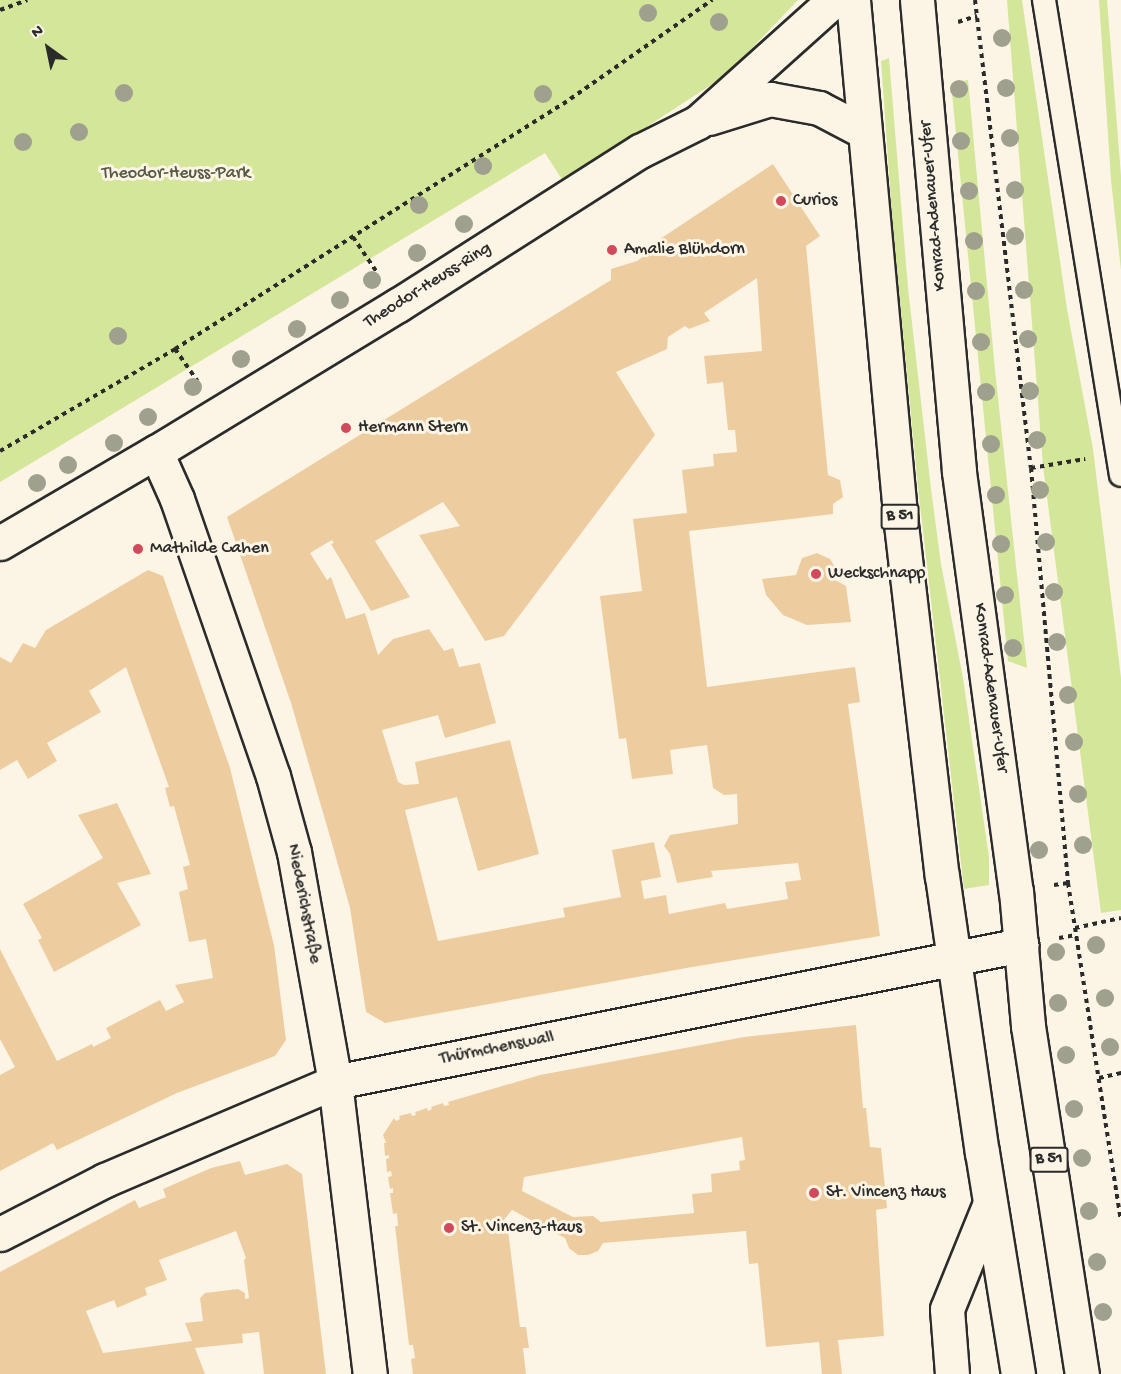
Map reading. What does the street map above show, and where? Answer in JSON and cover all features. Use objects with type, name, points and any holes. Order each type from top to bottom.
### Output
[{"type":"main road","name":"Theodor-Heuss-Ring","points":[[0,543],[156,452],[398,305],[640,151],[698,122],[834,0]]},
{"type":"main road","name":"B 51","points":[[853,0],[863,131],[901,524],[953,957],[1018,1374]]},
{"type":"main road","name":"Konrad-Adenauer-Ufer","points":[[916,0],[959,472],[995,721],[1028,1026],[1082,1374]]},
{"type":"main road","points":[[698,122],[770,99],[819,108],[863,131]]},
{"type":"main road","name":"Niederichstraße","points":[[156,452],[177,500],[273,776],[294,852],[335,1082],[370,1374]]},
{"type":"main road","name":"Thürmchenswall","points":[[0,1234],[105,1180],[335,1082],[1021,945]]},
{"type":"main road","points":[[952,1374],[947,1309],[990,1203]]},
{"type":"lane","points":[[1044,0],[1121,475]]},
{"type":"path","points":[[0,10],[27,0]]},
{"type":"path","points":[[0,451],[175,349],[513,136],[661,38],[712,0]]},
{"type":"path","points":[[975,0],[1031,468],[1068,883],[1121,1220]]},
{"type":"path","points":[[1031,468],[1095,457]]},
{"type":"path","points":[[1075,928],[1121,918]]},
{"type":"path","points":[[1099,1078],[1121,1073]]},
{"type":"green space","name":"Theodor-Heuss-Park","points":[[0,0],[798,0],[735,66],[714,83],[563,181],[545,153],[0,482]]},
{"type":"green space","points":[[1007,0],[1022,0],[1067,309],[1093,449],[1121,678],[1121,910],[1101,913],[1043,466]]},
{"type":"green space","points":[[1099,0],[1107,0],[1121,176],[1121,270],[1111,180]]},
{"type":"green space","points":[[889,58],[908,288],[931,489],[941,564],[963,678],[989,857],[989,885],[964,889],[918,487],[893,228],[881,61]]},
{"type":"green space","points":[[968,80],[995,370],[1027,668],[1008,661],[951,83]]},
{"type":"building","points":[[773,164],[820,236],[806,246],[828,475],[840,480],[843,497],[833,504],[833,514],[689,531],[707,687],[855,667],[860,702],[848,704],[880,936],[692,967],[385,1023],[366,1012],[350,908],[331,840],[291,703],[227,517],[611,280],[611,269],[637,261],[659,246],[657,241]],"holes":[[[757,278],[762,351],[704,356],[707,384],[723,382],[728,430],[735,430],[737,452],[713,454],[714,466],[682,470],[687,513],[633,519],[642,591],[600,596],[619,739],[626,738],[632,779],[673,774],[670,750],[707,745],[713,788],[724,795],[737,794],[738,824],[670,835],[664,846],[670,854],[677,883],[713,877],[711,871],[798,863],[801,880],[785,882],[788,899],[727,909],[725,903],[669,914],[666,895],[644,899],[641,881],[661,877],[654,842],[612,850],[621,897],[563,908],[565,917],[438,941],[405,810],[457,797],[478,871],[539,854],[510,740],[415,762],[419,784],[404,785],[398,782],[382,730],[438,715],[445,738],[496,723],[480,663],[459,667],[453,648],[444,651],[429,629],[393,639],[378,655],[365,613],[346,619],[331,577],[327,580],[310,553],[332,540],[334,543],[331,544],[371,611],[410,597],[375,541],[443,502],[460,526],[419,535],[485,641],[504,636],[655,435],[616,372],[667,349],[668,337],[685,326],[689,329],[710,321],[704,313]]]},
{"type":"building","points":[[817,553],[830,559],[836,569],[835,580],[846,586],[851,622],[807,625],[783,615],[766,595],[762,579],[796,575],[802,558]]},
{"type":"building","points":[[148,570],[163,576],[230,768],[274,945],[286,1040],[275,1056],[177,1093],[57,1150],[53,1143],[0,1171],[0,1075],[15,1067],[0,1039],[0,949],[57,1061],[92,1044],[93,1047],[111,1038],[106,1028],[160,1000],[166,1011],[184,1002],[175,985],[213,978],[206,939],[189,942],[179,892],[188,889],[183,867],[190,865],[174,806],[170,807],[165,788],[169,787],[126,667],[89,691],[101,712],[47,743],[57,761],[28,779],[17,760],[0,770],[0,657],[11,663],[23,643],[35,648],[46,630]]},
{"type":"building","points":[[117,803],[151,874],[117,883],[141,925],[54,972],[38,940],[42,938],[23,904],[103,858],[78,815]]},
{"type":"building","points":[[856,1025],[863,1108],[866,1108],[870,1147],[881,1148],[887,1208],[876,1210],[884,1336],[838,1340],[842,1374],[822,1374],[819,1342],[766,1347],[758,1263],[749,1264],[746,1231],[603,1243],[598,1251],[588,1255],[578,1255],[569,1248],[565,1238],[512,1210],[503,1221],[504,1231],[508,1230],[520,1327],[526,1327],[529,1348],[523,1348],[526,1374],[413,1374],[411,1359],[415,1358],[413,1345],[409,1345],[395,1226],[398,1226],[397,1213],[393,1214],[390,1193],[393,1193],[393,1188],[390,1189],[388,1177],[392,1176],[391,1171],[387,1172],[386,1159],[389,1155],[385,1156],[384,1143],[386,1143],[383,1135],[394,1118],[396,1121],[400,1119],[399,1116],[411,1113],[412,1116],[416,1115],[415,1112],[427,1108],[428,1111],[432,1109],[431,1107],[443,1103],[444,1106],[449,1105],[448,1102],[540,1075],[744,1037]],"holes":[[[742,1137],[745,1160],[739,1161],[740,1170],[711,1174],[712,1192],[692,1194],[694,1213],[601,1222],[593,1216],[573,1217],[522,1191],[524,1177]]]},
{"type":"building","points":[[240,1161],[245,1175],[287,1164],[302,1174],[326,1374],[264,1374],[259,1332],[242,1334],[243,1343],[195,1348],[205,1374],[0,1374],[0,1272],[135,1200],[139,1208],[166,1197],[163,1189],[211,1168]],"holes":[[[236,1231],[246,1258],[244,1260],[249,1298],[245,1299],[245,1293],[238,1289],[205,1293],[200,1298],[203,1321],[185,1323],[192,1341],[103,1353],[86,1311],[114,1300],[117,1308],[147,1295],[145,1288],[167,1280],[159,1260]]]},
{"type":"place","name":"Curios","points":[[781,201]]},
{"type":"place","name":"Amalie Blühdorn","points":[[612,250]]},
{"type":"place","name":"Hermann Stern","points":[[346,428]]},
{"type":"place","name":"Mathilde Cahen","points":[[138,549]]},
{"type":"place","name":"Weckschnapp","points":[[816,574]]},
{"type":"place","name":"St. Vincenz Haus","points":[[814,1193]]},
{"type":"place","name":"St. Vincenz-Haus","points":[[449,1228]]}]
